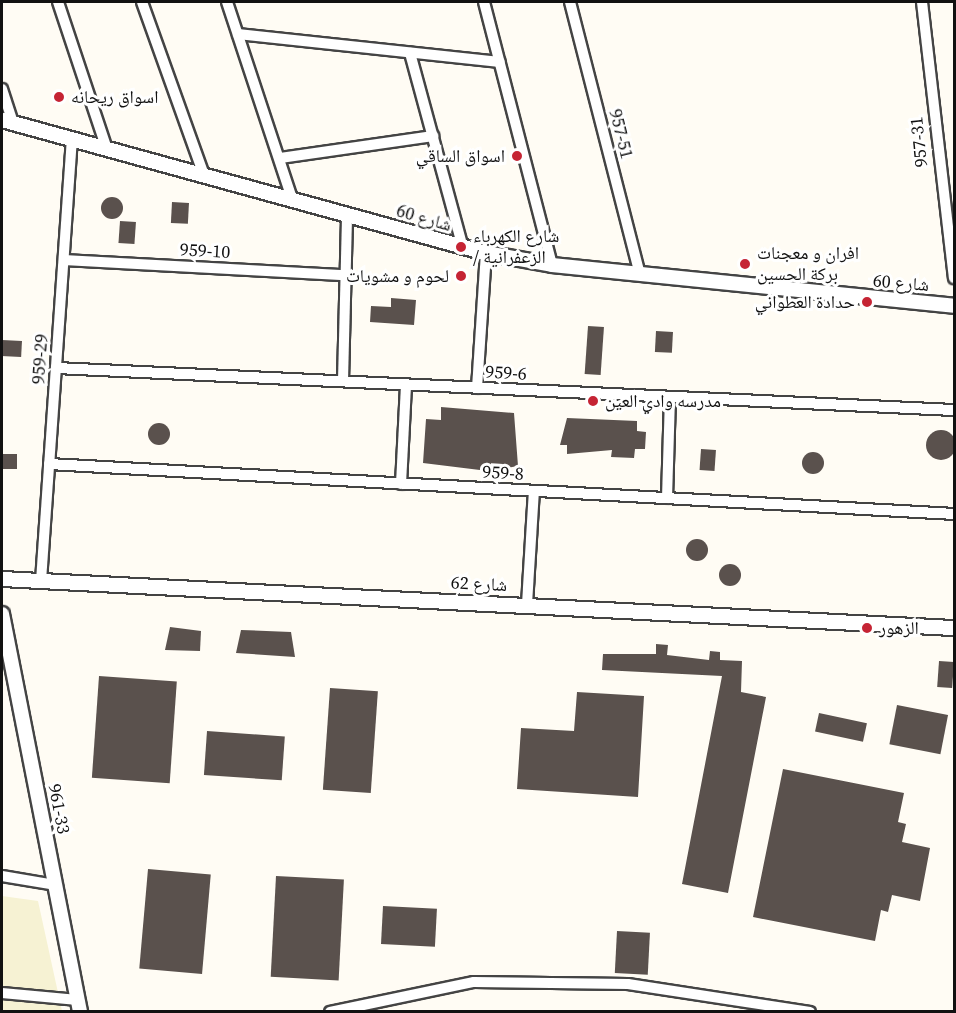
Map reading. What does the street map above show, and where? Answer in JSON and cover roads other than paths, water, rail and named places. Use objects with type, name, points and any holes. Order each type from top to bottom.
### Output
[{"type":"street","points":[[58,2],[107,149]]},
{"type":"street","points":[[142,2],[204,175]]},
{"type":"street","points":[[227,2],[292,199]]},
{"type":"street","points":[[484,2],[552,266]]},
{"type":"street","name":"957-51","points":[[570,2],[640,275]]},
{"type":"street","name":"957-31","points":[[922,2],[954,278]]},
{"type":"street","points":[[238,34],[500,62]]},
{"type":"street","points":[[410,53],[463,248]]},
{"type":"street","points":[[2,89],[7,121]]},
{"type":"street","name":"شارع 60","points":[[7,121],[463,248],[552,266],[954,306]]},
{"type":"street","points":[[280,158],[433,136]]},
{"type":"street","name":"959-29","points":[[42,581],[72,139]]},
{"type":"street","points":[[343,381],[347,214]]},
{"type":"street","points":[[477,388],[486,253]]},
{"type":"street","name":"959-10","points":[[64,260],[345,275]]},
{"type":"street","name":"959-6","points":[[56,368],[954,410]]},
{"type":"street","points":[[401,484],[406,384]]},
{"type":"street","points":[[667,498],[670,397]]},
{"type":"street","name":"959-8","points":[[49,464],[954,514]]},
{"type":"street","points":[[527,604],[534,491]]},
{"type":"street","name":"شارع 62","points":[[2,579],[527,604],[954,628]]},
{"type":"street","name":"961-33","points":[[2,614],[79,1006]]},
{"type":"street","points":[[2,876],[56,885]]},
{"type":"street","points":[[330,1011],[474,982],[628,984],[810,1011]]},
{"type":"street","points":[[2,993],[79,1006]]},
{"type":"place","name":"اسواق ريحانه","points":[[59,97]]},
{"type":"place","name":"اسواق الساقي","points":[[517,156]]},
{"type":"place","name":"شارع الكهرباء / الزعفرانية","points":[[461,247]]},
{"type":"place","name":"افران و معجنات بركة الحسين","points":[[745,264]]},
{"type":"place","name":"لحوم و مشويات","points":[[461,276]]},
{"type":"place","name":"حدادة العطواني","points":[[867,302]]},
{"type":"place","name":"مدرسه وادي العين","points":[[593,401]]},
{"type":"place","name":"الزهور","points":[[867,628]]}]
